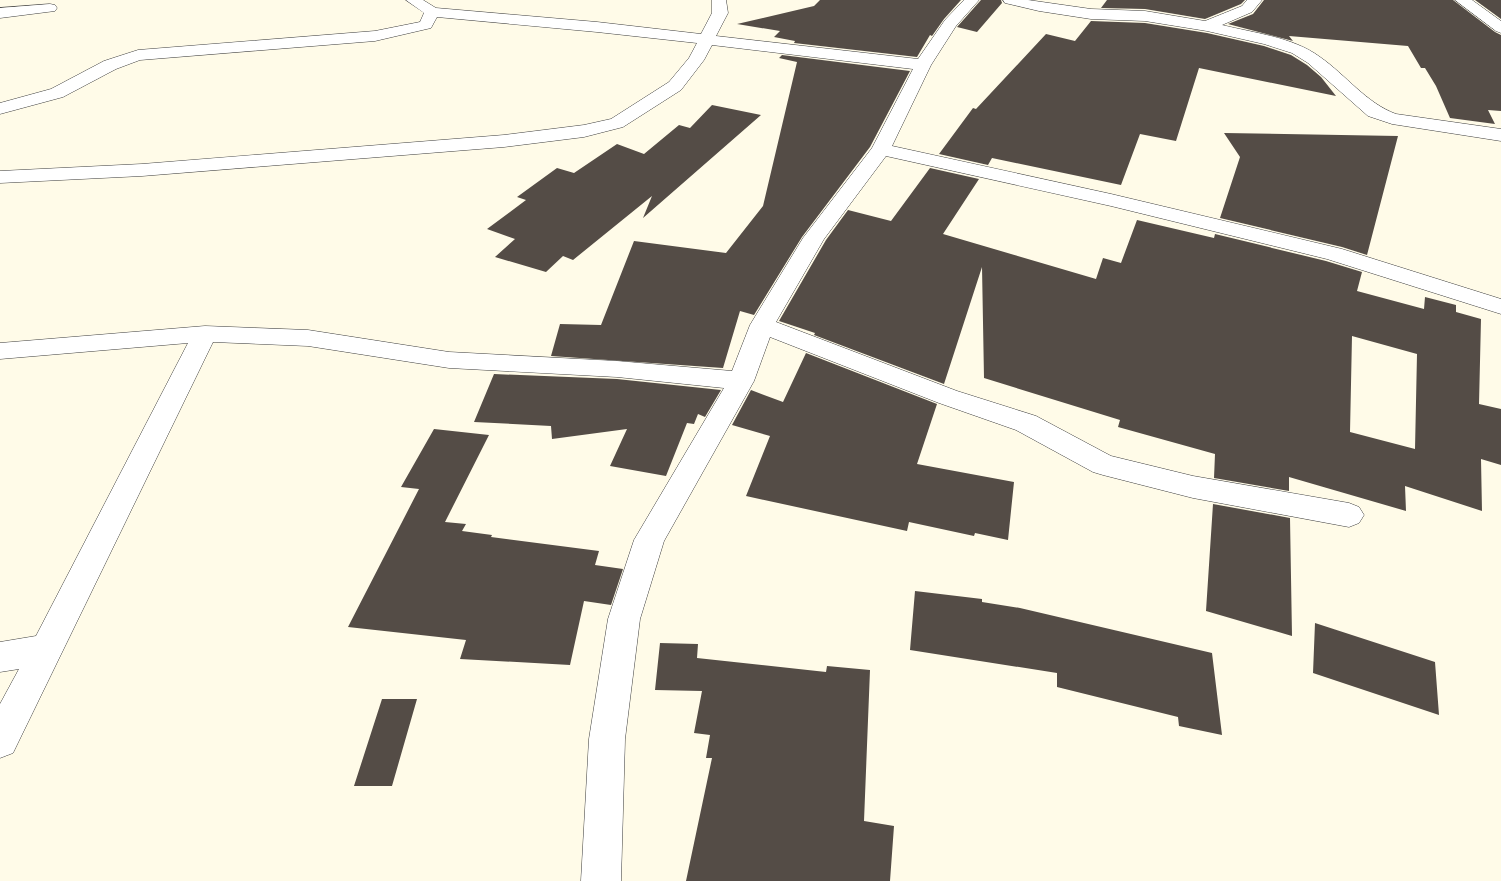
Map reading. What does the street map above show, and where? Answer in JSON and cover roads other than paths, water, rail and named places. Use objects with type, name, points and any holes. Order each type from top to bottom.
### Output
[{"type":"street","points":[[413,0],[432,12],[706,40],[923,65]]},
{"type":"street","points":[[0,177],[152,169],[504,141],[584,132],[617,122],[675,86],[696,60],[720,13],[719,0]]},
{"type":"street","points":[[601,881],[607,740],[624,618],[648,540],[741,380],[762,325],[814,238],[881,149],[923,65],[950,23],[972,0]]},
{"type":"street","points":[[1010,0],[1045,3],[1091,14],[1145,16],[1207,26],[1298,50],[1314,60],[1374,112],[1392,118],[1501,135]]},
{"type":"street","points":[[1207,26],[1247,9],[1255,0]]},
{"type":"street","points":[[1462,0],[1501,28]]},
{"type":"street","points":[[0,13],[50,8]]},
{"type":"street","points":[[0,110],[57,93],[110,65],[138,55],[375,36],[426,25],[432,12]]},
{"type":"street","points":[[881,149],[1111,200],[1334,254],[1501,307]]},
{"type":"street","points":[[762,325],[948,397],[1026,423],[1103,464],[1193,487],[1349,514]]},
{"type":"street","points":[[0,352],[206,334],[308,338],[449,360],[617,369],[741,380]]},
{"type":"street","points":[[0,741],[206,334]]},
{"type":"street","points":[[0,657],[46,649]]}]
